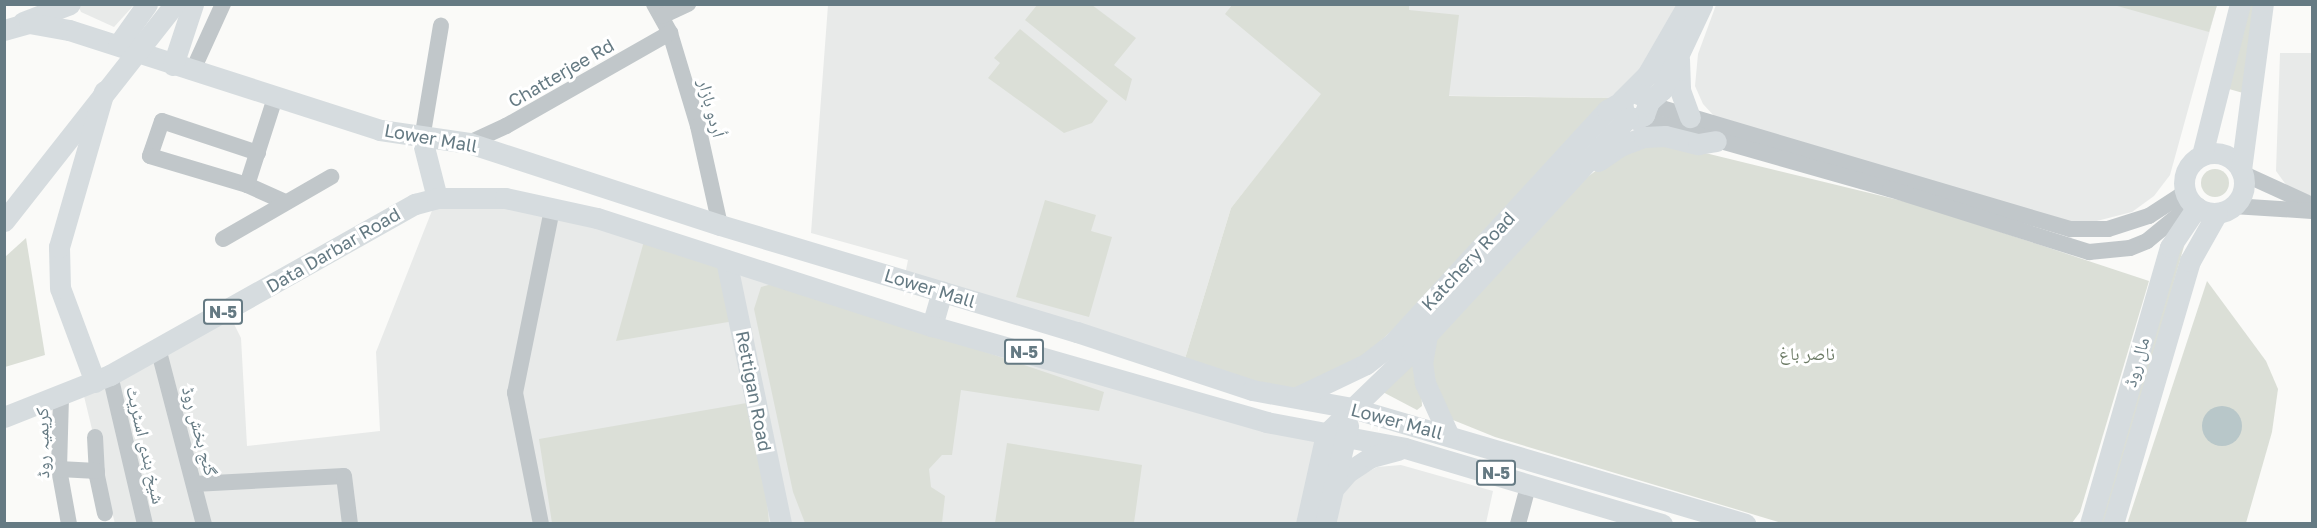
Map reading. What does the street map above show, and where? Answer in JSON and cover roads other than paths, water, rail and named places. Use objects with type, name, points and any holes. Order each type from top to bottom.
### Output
[{"type":"main road","points":[[118,45],[147,4]]},
{"type":"main road","points":[[4,221],[104,91],[138,53],[175,4]]},
{"type":"main road","points":[[183,69],[192,4]]},
{"type":"main road","points":[[1636,106],[1688,4]]},
{"type":"main road","name":"Katchery Road","points":[[1352,408],[1427,334],[1636,106],[1662,90],[1702,4]]},
{"type":"main road","points":[[2240,4],[2202,155],[2187,170],[2205,205],[2243,191],[2242,171],[2263,4]]},
{"type":"main road","points":[[10,28],[68,5]]},
{"type":"main road","name":"N-5","points":[[10,28],[38,24],[69,30],[118,45]]},
{"type":"main road","name":"Lower Mall","points":[[118,45],[183,69],[275,98],[422,139],[469,142],[720,225],[942,291],[1252,390],[1352,408],[1448,434],[1745,524]]},
{"type":"main road","points":[[1679,56],[1680,90],[1690,117]]},
{"type":"main road","points":[[103,379],[60,288],[60,247],[104,91]]},
{"type":"main road","name":"Katchery Road","points":[[1297,398],[1366,364],[1392,345],[1607,110],[1636,106]]},
{"type":"main road","points":[[1564,183],[1612,150],[1636,139],[1665,136],[1698,144],[1716,141]]},
{"type":"main road","points":[[422,139],[437,198]]},
{"type":"main road","points":[[2202,155],[2220,153],[2242,171]]},
{"type":"main road","name":"Lower Mall","points":[[437,198],[505,198],[597,218],[932,326],[1266,422],[1404,448],[1662,524]]},
{"type":"main road","name":"Data Darbar Road","points":[[4,417],[103,379],[374,224],[437,198]]},
{"type":"main road","name":"مال روڈ","points":[[2089,520],[2170,247],[2205,205]]},
{"type":"main road","name":"مال روڈ","points":[[2113,524],[2205,205]]},
{"type":"main road","name":"Rettigan Road","points":[[726,260],[781,524]]},
{"type":"main road","points":[[737,307],[750,283],[779,276]]},
{"type":"main road","points":[[932,326],[942,291]]},
{"type":"main road","points":[[1427,334],[1422,362],[1425,383],[1448,434]]},
{"type":"main road","points":[[1306,524],[1336,436],[1352,408]]},
{"type":"main road","points":[[1325,524],[1333,490],[1336,436]]},
{"type":"main road","points":[[1333,490],[1348,472],[1371,457],[1404,448]]},
{"type":"street","points":[[183,69],[223,4]]},
{"type":"street","points":[[658,10],[688,4]]},
{"type":"street","points":[[68,5],[69,30]]},
{"type":"street","name":"اُردو بازار","points":[[658,10],[670,33],[698,126],[720,225]]},
{"type":"street","points":[[422,139],[441,26]]},
{"type":"street","name":"Chatterjee Rd","points":[[469,142],[506,126],[670,33]]},
{"type":"street","points":[[247,185],[275,98]]},
{"type":"street","points":[[1636,106],[1690,117],[2071,229],[2108,229],[2148,216],[2205,205],[2313,211]]},
{"type":"street","points":[[1636,106],[1716,141],[1890,189],[2089,252],[2130,248],[2162,233],[2205,205]]},
{"type":"street","points":[[258,153],[162,121],[150,156],[247,185],[285,202]]},
{"type":"street","points":[[2242,171],[2313,205]]},
{"type":"street","points":[[223,239],[331,177]]},
{"type":"street","points":[[541,524],[514,393],[552,209]]},
{"type":"street","name":"گنج بخش روڈ","points":[[158,348],[204,524]]},
{"type":"street","name":"شیخ ہندی اسٹریٹ","points":[[103,379],[145,524]]},
{"type":"street","name":"کریمیہ روڈ","points":[[60,397],[59,469],[69,524]]},
{"type":"street","points":[[96,437],[98,471],[105,513]]},
{"type":"street","points":[[59,469],[98,471]]},
{"type":"street","points":[[194,484],[344,476],[350,524]]},
{"type":"street","points":[[1518,524],[1529,483]]},
{"type":"park label","name":"ناصر باغ","points":[[1807,353]]}]
